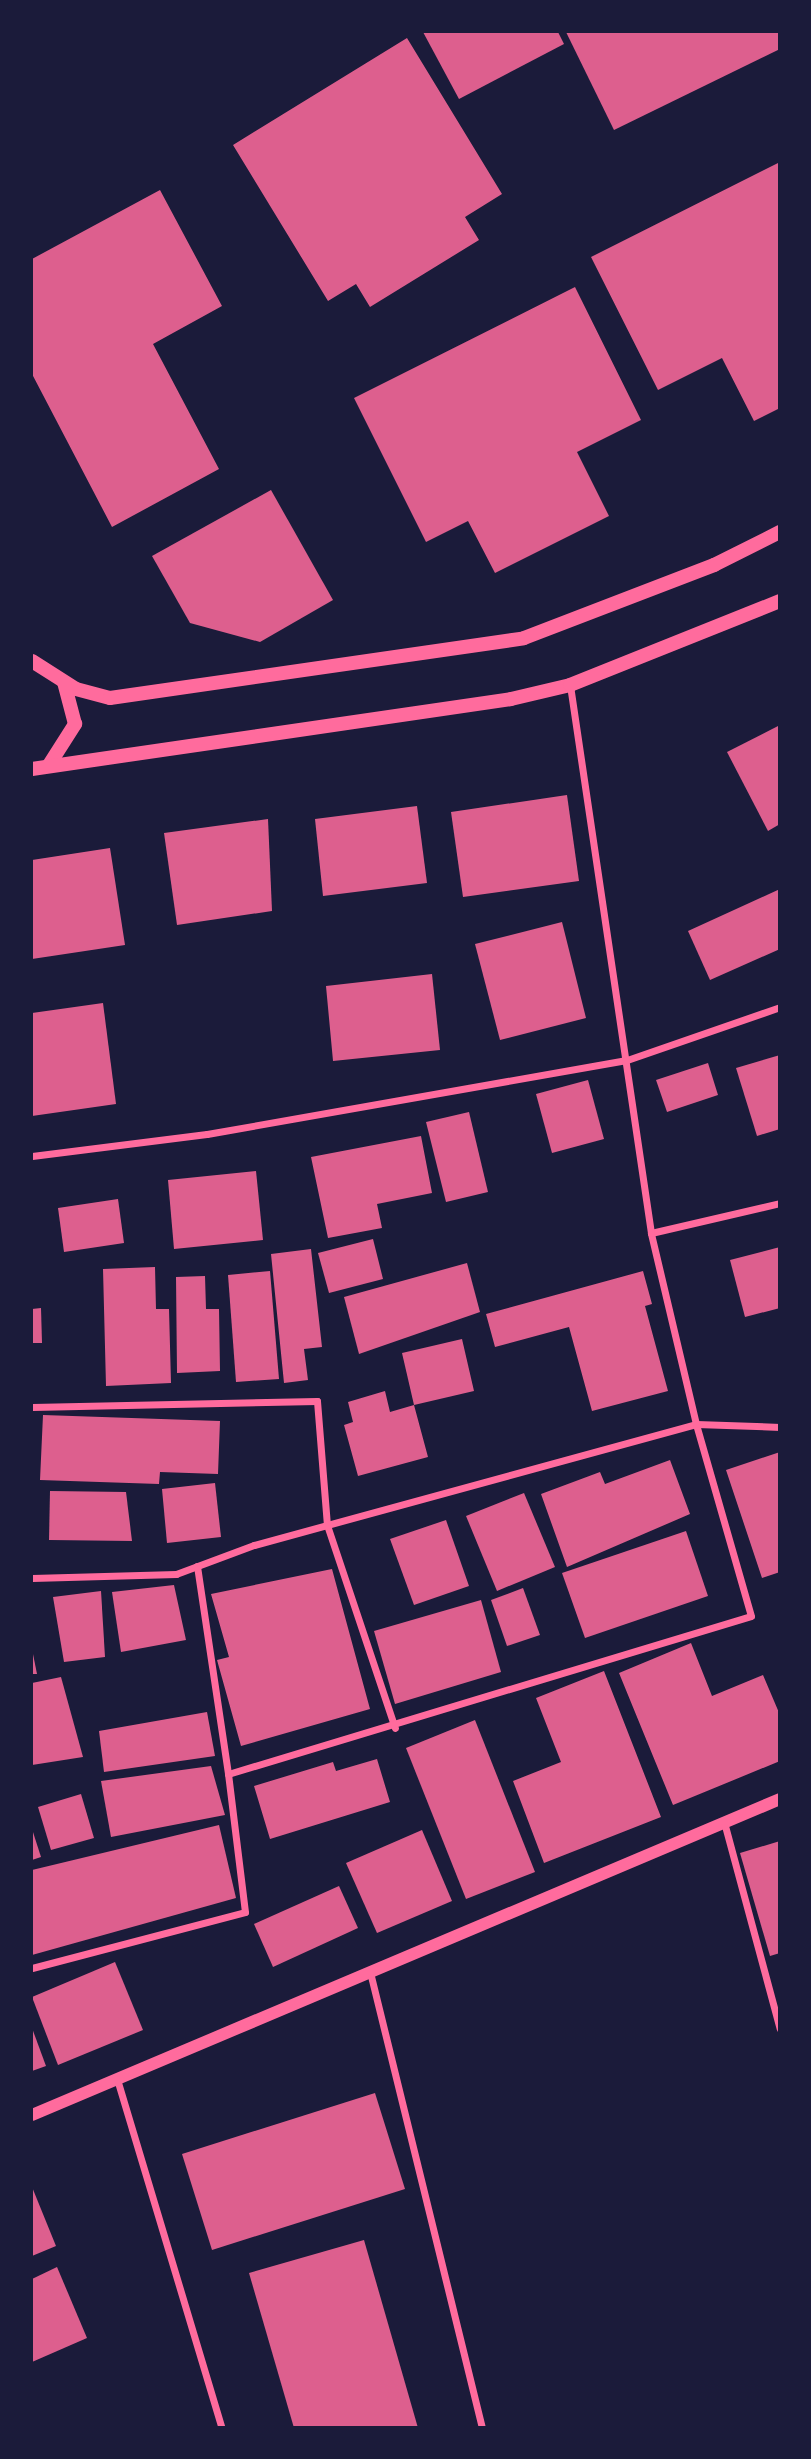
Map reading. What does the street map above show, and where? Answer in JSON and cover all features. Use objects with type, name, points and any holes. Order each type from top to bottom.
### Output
[{"type":"main road","points":[[32,661],[62,678],[76,690],[110,698],[524,638],[714,565],[779,532]]},
{"type":"main road","points":[[32,769],[511,699],[570,685],[779,601]]},
{"type":"main road","points":[[48,765],[75,724],[62,678]]},
{"type":"street","points":[[228,1773],[395,1728],[751,1616],[696,1424],[652,1233],[570,685]]},
{"type":"street","points":[[32,1157],[207,1134],[628,1060],[779,1007]]},
{"type":"street","points":[[652,1233],[779,1203]]},
{"type":"street","points":[[32,1407],[317,1401],[327,1525],[395,1728]]},
{"type":"street","points":[[32,1578],[176,1574],[327,1525],[696,1424],[779,1427]]},
{"type":"street","points":[[32,1968],[245,1912],[228,1773],[197,1566]]},
{"type":"street","points":[[32,2115],[779,1799]]},
{"type":"street","points":[[724,1822],[779,2029]]},
{"type":"street","points":[[370,1972],[482,2427]]},
{"type":"street","points":[[117,2079],[222,2427]]},
{"type":"building","points":[[423,32],[558,32],[564,44],[459,99]]},
{"type":"building","points":[[566,32],[780,32],[780,49],[614,130]]},
{"type":"building","points":[[407,38],[502,194],[465,217],[479,240],[370,307],[356,284],[328,301],[233,145]]},
{"type":"building","points":[[780,162],[780,408],[754,421],[722,358],[658,390],[591,257]]},
{"type":"building","points":[[160,190],[222,306],[153,344],[219,469],[112,527],[32,374],[32,259]]},
{"type":"building","points":[[575,287],[641,420],[577,452],[609,516],[495,573],[468,521],[426,542],[354,398]]},
{"type":"building","points":[[271,490],[333,600],[260,642],[190,623],[152,556]]},
{"type":"building","points":[[780,725],[780,824],[768,831],[727,752]]},
{"type":"building","points":[[567,795],[579,881],[463,897],[451,812]]},
{"type":"building","points":[[417,806],[427,883],[323,896],[315,819]]},
{"type":"building","points":[[268,819],[272,911],[177,925],[164,833]]},
{"type":"building","points":[[110,848],[125,945],[32,959],[32,860]]},
{"type":"building","points":[[780,889],[780,949],[710,980],[688,931]]},
{"type":"building","points":[[562,922],[586,1018],[500,1040],[475,944]]},
{"type":"building","points":[[432,974],[440,1050],[333,1061],[326,986]]},
{"type":"building","points":[[103,1003],[116,1104],[32,1116],[32,1013]]},
{"type":"building","points":[[780,1055],[780,1129],[757,1136],[736,1068]]},
{"type":"building","points":[[708,1063],[718,1095],[667,1112],[656,1080]]},
{"type":"building","points":[[588,1080],[604,1139],[552,1153],[536,1094]]},
{"type":"building","points":[[469,1112],[488,1192],[446,1202],[426,1122]]},
{"type":"building","points":[[421,1136],[432,1193],[377,1204],[382,1228],[328,1238],[311,1157]]},
{"type":"building","points":[[256,1171],[263,1240],[174,1249],[168,1180]]},
{"type":"building","points":[[118,1199],[124,1243],[64,1252],[58,1208]]},
{"type":"building","points":[[373,1239],[383,1279],[329,1293],[318,1253]]},
{"type":"building","points":[[780,1247],[780,1308],[745,1317],[730,1260]]},
{"type":"building","points":[[311,1249],[322,1347],[304,1349],[308,1380],[284,1383],[271,1254]]},
{"type":"building","points":[[467,1263],[480,1312],[359,1354],[344,1297]]},
{"type":"building","points":[[155,1267],[156,1309],[169,1309],[171,1383],[106,1386],[103,1269]]},
{"type":"building","points":[[270,1271],[279,1379],[236,1382],[228,1275]]},
{"type":"building","points":[[643,1271],[652,1304],[645,1306],[668,1391],[592,1411],[569,1327],[495,1347],[486,1314]]},
{"type":"building","points":[[205,1276],[206,1309],[219,1309],[220,1371],[177,1373],[176,1277]]},
{"type":"building","points":[[41,1308],[42,1343],[32,1343],[32,1309]]},
{"type":"building","points":[[462,1339],[474,1391],[414,1405],[402,1353]]},
{"type":"building","points":[[385,1391],[390,1412],[414,1405],[428,1457],[358,1476],[344,1425],[353,1422],[348,1402]]},
{"type":"building","points":[[43,1415],[220,1421],[218,1474],[160,1472],[159,1484],[40,1480]]},
{"type":"building","points":[[780,1452],[780,1572],[762,1578],[726,1470]]},
{"type":"building","points":[[670,1460],[690,1514],[567,1567],[541,1494],[600,1472],[605,1484]]},
{"type":"building","points":[[215,1483],[221,1537],[167,1543],[162,1489]]},
{"type":"building","points":[[50,1491],[126,1492],[132,1541],[49,1540]]},
{"type":"building","points":[[524,1493],[555,1567],[497,1591],[466,1516]]},
{"type":"building","points":[[446,1520],[469,1586],[414,1605],[390,1539]]},
{"type":"building","points":[[686,1531],[708,1596],[585,1638],[562,1573]]},
{"type":"building","points":[[332,1569],[370,1709],[241,1746],[217,1660],[229,1657],[211,1594]]},
{"type":"building","points":[[174,1585],[186,1640],[121,1652],[112,1592]]},
{"type":"building","points":[[523,1588],[540,1635],[507,1646],[491,1600]]},
{"type":"building","points":[[101,1591],[105,1657],[64,1662],[53,1597]]},
{"type":"building","points":[[481,1600],[501,1672],[395,1704],[374,1631]]},
{"type":"building","points":[[691,1643],[712,1696],[763,1675],[780,1715],[780,1761],[673,1805],[619,1673]]},
{"type":"building","points":[[32,1649],[37,1674],[32,1674]]},
{"type":"building","points":[[604,1671],[661,1817],[544,1863],[513,1781],[561,1762],[536,1698]]},
{"type":"building","points":[[61,1677],[83,1757],[32,1765],[32,1683]]},
{"type":"building","points":[[207,1712],[215,1756],[104,1772],[99,1731]]},
{"type":"building","points":[[475,1720],[535,1872],[466,1899],[406,1748]]},
{"type":"building","points":[[377,1759],[390,1802],[270,1839],[254,1786],[333,1762],[336,1771]]},
{"type":"building","points":[[211,1766],[225,1815],[111,1837],[101,1781]]},
{"type":"building","points":[[81,1794],[94,1838],[51,1850],[38,1807]]},
{"type":"building","points":[[219,1825],[236,1898],[32,1955],[32,1870]]},
{"type":"building","points":[[32,1829],[41,1857],[32,1860]]},
{"type":"building","points":[[422,1830],[452,1901],[377,1933],[346,1863]]},
{"type":"building","points":[[780,1841],[780,1953],[770,1956],[740,1853]]},
{"type":"building","points":[[339,1886],[358,1928],[273,1967],[254,1924]]},
{"type":"building","points":[[115,1962],[143,2030],[58,2065],[32,1997]]},
{"type":"building","points":[[32,2028],[46,2066],[32,2071]]},
{"type":"building","points":[[375,2093],[405,2189],[212,2250],[182,2154]]},
{"type":"building","points":[[32,2187],[56,2246],[32,2256]]},
{"type":"building","points":[[364,2240],[418,2428],[294,2428],[249,2273]]},
{"type":"building","points":[[57,2267],[87,2338],[32,2362],[32,2279]]}]
